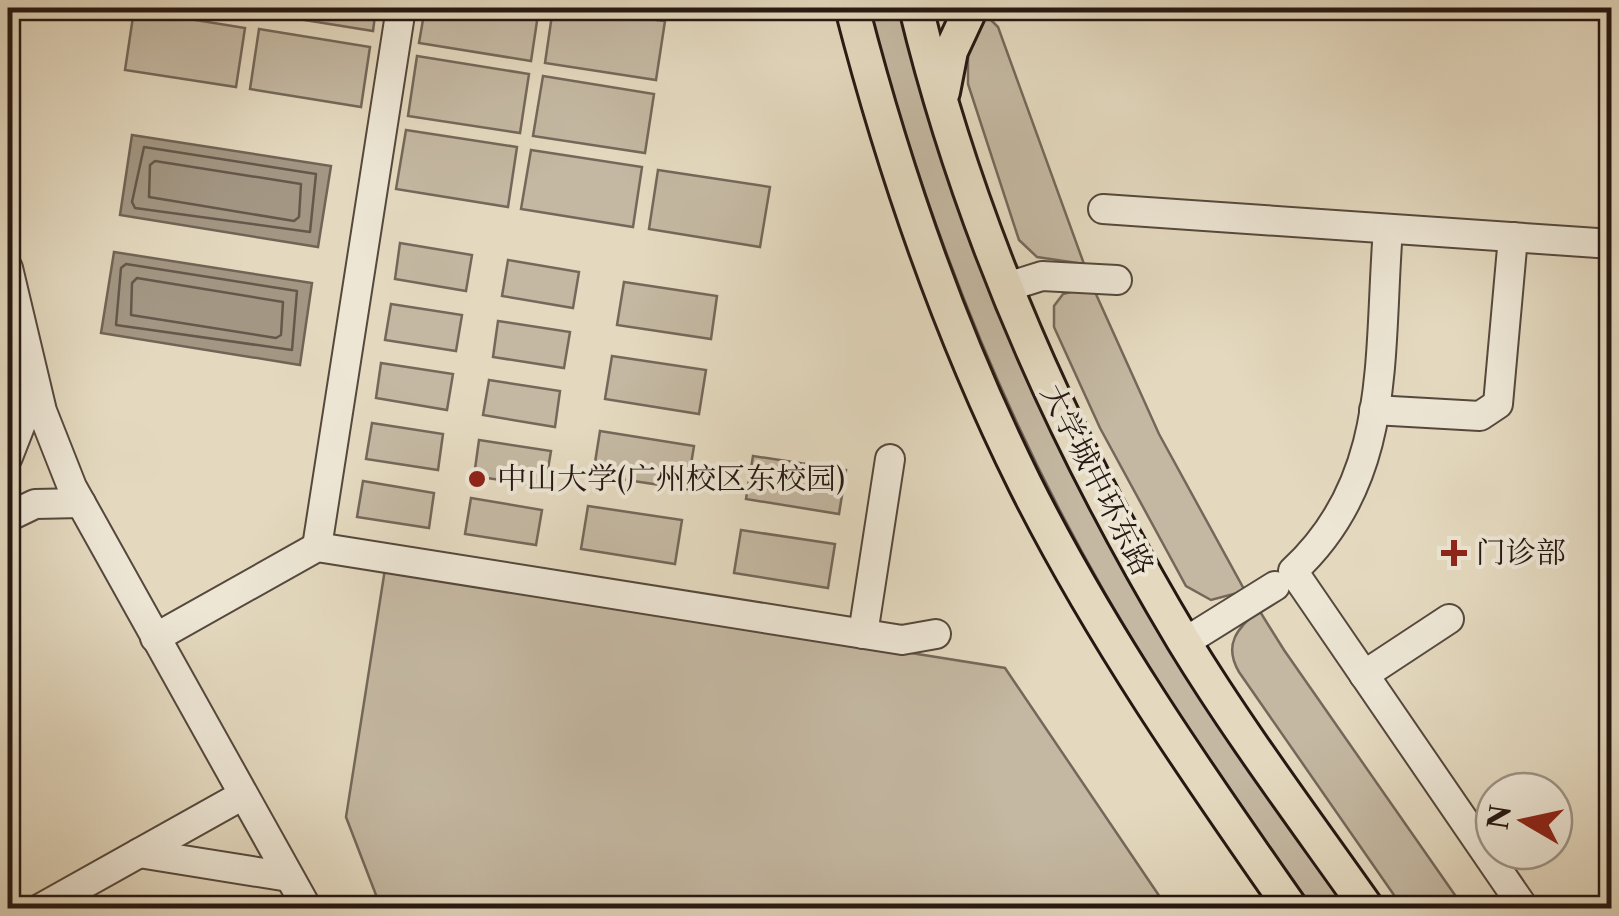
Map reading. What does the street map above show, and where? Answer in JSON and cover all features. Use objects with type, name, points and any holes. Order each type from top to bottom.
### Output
[{"type":"main road","name":"大学城中环东路","points":[[852,8],[888,137],[928,255],[1026,485],[1132,675],[1291,908]]},
{"type":"main road","name":"大学城中环东路","points":[[916,8],[942,101],[1006,288],[1081,456],[1185,642],[1367,908]]},
{"type":"main road","points":[[942,101],[951,51],[971,8]]},
{"type":"lane","points":[[317,547],[401,8]]},
{"type":"lane","points":[[1103,210],[1612,244]]},
{"type":"lane","points":[[1388,229],[1369,450],[1352,498],[1325,540],[1293,571],[1524,908]]},
{"type":"lane","points":[[1374,410],[1480,416],[1498,404],[1513,237]]},
{"type":"lane","points":[[8,268],[54,448],[307,908]]},
{"type":"lane","points":[[1006,288],[1042,276],[1117,280]]},
{"type":"lane","points":[[8,457],[36,388]]},
{"type":"lane","points":[[864,634],[890,458]]},
{"type":"lane","points":[[8,517],[36,504],[81,503]]},
{"type":"lane","points":[[156,638],[317,547],[902,640],[936,634]]},
{"type":"lane","points":[[1185,642],[1274,586]]},
{"type":"lane","points":[[1364,675],[1448,619]]},
{"type":"lane","points":[[40,908],[244,795]]},
{"type":"lane","points":[[139,853],[289,877]]},
{"type":"shaded area","points":[[262,8],[376,8],[373,31],[261,13]]},
{"type":"shaded area","points":[[425,8],[539,8],[531,61],[419,43]]},
{"type":"shaded area","points":[[553,8],[665,21],[656,80],[545,63]]},
{"type":"shaded area","points":[[869,8],[900,8],[942,155],[994,299],[1054,439],[1089,507],[1179,659],[1347,908],[1312,908],[1178,712],[1066,522],[998,380],[939,234]]},
{"type":"shaded area","points":[[134,10],[245,28],[236,87],[125,70]]},
{"type":"shaded area","points":[[981,10],[998,27],[1084,264],[1037,257],[1019,240],[968,84],[968,50]]},
{"type":"shaded area","points":[[259,29],[370,47],[361,107],[250,89]]},
{"type":"shaded area","points":[[417,56],[529,74],[520,133],[408,116]]},
{"type":"shaded area","points":[[543,76],[654,94],[645,153],[533,136]]},
{"type":"shaded area","points":[[406,130],[517,147],[508,207],[396,189]]},
{"type":"shaded area","points":[[531,150],[642,167],[633,227],[521,209]]},
{"type":"shaded area","points":[[658,170],[770,187],[760,247],[649,229]]},
{"type":"shaded area","points":[[400,243],[472,255],[466,291],[395,279]]},
{"type":"shaded area","points":[[508,260],[579,272],[573,308],[502,296]]},
{"type":"shaded area","points":[[624,282],[717,296],[711,339],[617,325]]},
{"type":"shaded area","points":[[1095,292],[1159,434],[1245,591],[1211,600],[1186,586],[1100,428],[1054,327],[1054,306],[1063,294]]},
{"type":"shaded area","points":[[391,304],[462,315],[456,351],[385,340]]},
{"type":"shaded area","points":[[498,321],[570,332],[564,368],[493,357]]},
{"type":"shaded area","points":[[612,356],[706,370],[699,414],[605,399]]},
{"type":"shaded area","points":[[381,363],[453,374],[447,410],[376,398]]},
{"type":"shaded area","points":[[489,380],[560,391],[555,427],[483,415]]},
{"type":"shaded area","points":[[372,423],[443,434],[438,470],[366,459]]},
{"type":"shaded area","points":[[600,431],[694,446],[687,489],[593,475]]},
{"type":"shaded area","points":[[479,440],[551,451],[545,487],[474,476]]},
{"type":"shaded area","points":[[753,456],[846,470],[839,514],[746,499]]},
{"type":"shaded area","points":[[363,481],[434,493],[429,528],[357,517]]},
{"type":"shaded area","points":[[471,498],[542,510],[536,545],[465,534]]},
{"type":"shaded area","points":[[588,506],[682,520],[675,564],[581,549]]},
{"type":"shaded area","points":[[741,530],[835,544],[828,588],[734,573]]},
{"type":"shaded area","points":[[385,569],[1005,668],[1164,903],[1157,908],[381,908],[346,817]]},
{"type":"shaded area","points":[[1259,610],[1464,908],[1403,908],[1239,672],[1232,645],[1244,623]]},
{"type":"water","points":[[132,135],[331,166],[318,247],[120,215]]},
{"type":"water","points":[[114,252],[312,283],[300,365],[101,333]]},
{"type":"place","name":"中山大学(广州校区东校园)","points":[[477,479]]},
{"type":"place","name":"门诊部","points":[[1454,553]]}]
